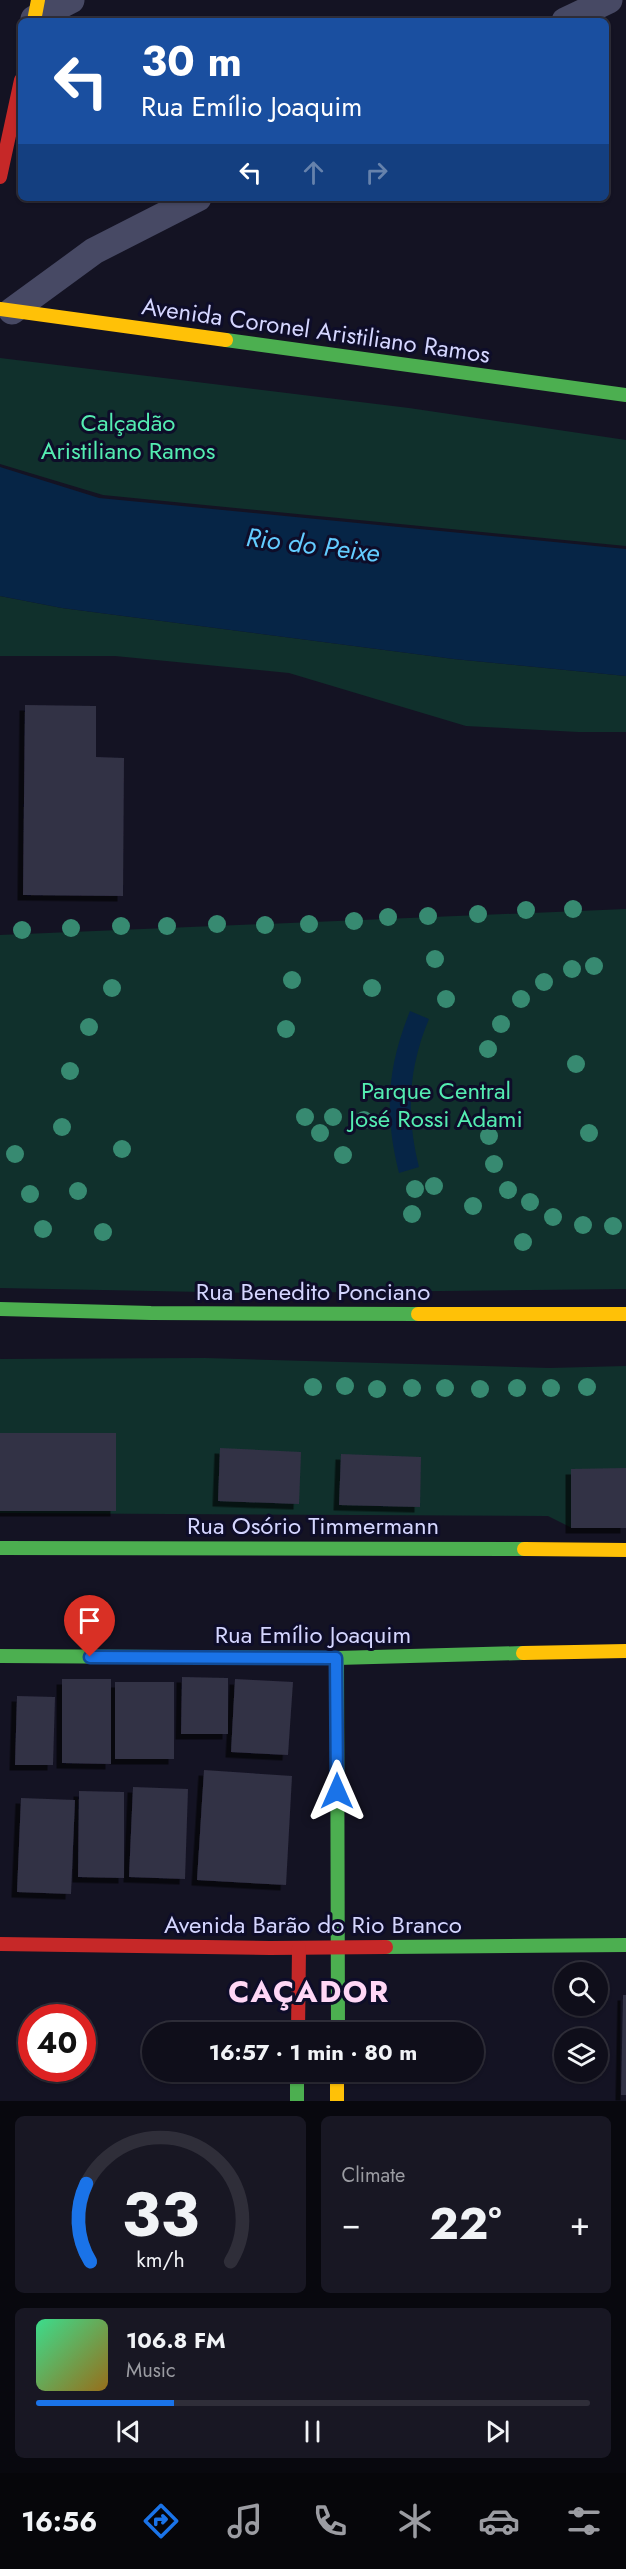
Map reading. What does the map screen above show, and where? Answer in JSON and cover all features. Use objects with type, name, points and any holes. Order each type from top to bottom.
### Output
[{"type":"street","points":[[36,13],[71,0]]},
{"type":"street","points":[[571,18],[609,0]]},
{"type":"street","points":[[0,177],[18,94]]},
{"type":"street","points":[[6,310],[94,251],[192,201]]},
{"type":"street","name":"Avenida Coronel Aristiliano Ramos","points":[[6,310],[626,395]]},
{"type":"street","name":"Rua Benedito Ponciano","points":[[0,1309],[151,1313],[626,1314]]},
{"type":"street","name":"Rua Osório Timmermann","points":[[0,1548],[626,1550]]},
{"type":"street","name":"Rua Emílio Joaquim","points":[[0,1656],[336,1658],[626,1651]]},
{"type":"street","points":[[336,1658],[338,2022]]},
{"type":"street","name":"Avenida Barão do Rio Branco","points":[[0,1944],[299,1948],[626,1945]]},
{"type":"street","points":[[298,2022],[299,1948]]},
{"type":"street","points":[[297,2082],[297,2101]]},
{"type":"street","points":[[337,2082],[337,2101]]},
{"type":"green space","name":"Calçadão Aristiliano Ramos","points":[[0,358],[409,408],[626,440],[626,546],[103,495],[0,464]]},
{"type":"green space","points":[[0,596],[62,608],[454,659],[626,676],[626,732],[466,726],[289,673],[115,656],[0,656]]},
{"type":"green space","name":"Parque Central José Rossi Adami","points":[[626,909],[626,1289],[261,1293],[0,1288],[0,935]]},
{"type":"green space","points":[[205,1358],[549,1368],[626,1366],[626,1528],[572,1528],[548,1516],[0,1513],[0,1359]]},
{"type":"water","name":"Rio do Peixe","points":[[0,467],[99,498],[626,549],[626,676],[454,659],[62,608],[0,596]]},
{"type":"water","points":[[410,1011],[429,1019],[417,1056],[411,1092],[412,1129],[419,1167],[399,1173],[391,1130],[390,1091],[396,1052]]},
{"type":"building","points":[[25,705],[96,706],[96,757],[124,758],[123,896],[23,895]]},
{"type":"building","points":[[0,1433],[116,1433],[116,1511],[0,1511]]},
{"type":"building","points":[[220,1448],[301,1452],[299,1504],[218,1501]]},
{"type":"building","points":[[341,1454],[421,1457],[420,1507],[339,1505]]},
{"type":"building","points":[[626,1468],[626,1528],[571,1528],[571,1469]]},
{"type":"building","points":[[182,1677],[228,1678],[228,1734],[181,1734]]},
{"type":"building","points":[[62,1679],[111,1679],[111,1764],[62,1763]]},
{"type":"building","points":[[235,1679],[293,1682],[288,1755],[231,1752]]},
{"type":"building","points":[[115,1682],[174,1682],[174,1759],[115,1759]]},
{"type":"building","points":[[17,1696],[55,1697],[53,1765],[15,1765]]},
{"type":"building","points":[[204,1770],[292,1776],[286,1885],[197,1880]]},
{"type":"building","points":[[133,1787],[188,1789],[185,1879],[129,1877]]},
{"type":"building","points":[[79,1791],[124,1792],[124,1878],[78,1877]]},
{"type":"building","points":[[21,1798],[75,1800],[71,1894],[17,1892]]},
{"type":"building","points":[[623,1995],[626,1995],[626,2095],[621,2095]]},
{"type":"traffic: fast","points":[[226,340],[626,395]]},
{"type":"traffic: fast","points":[[0,1309],[151,1313],[418,1314]]},
{"type":"traffic: fast","points":[[0,1548],[524,1549]]},
{"type":"traffic: fast","points":[[0,1656],[337,1658],[523,1653]]},
{"type":"traffic: fast","points":[[337,1658],[338,2022]]},
{"type":"traffic: fast","points":[[386,1947],[626,1945]]},
{"type":"traffic: fast","points":[[297,2082],[297,2101]]},
{"type":"traffic: slow","points":[[35,18],[38,0]]},
{"type":"traffic: slow","points":[[0,309],[226,340]]},
{"type":"traffic: slow","points":[[418,1314],[626,1314]]},
{"type":"traffic: slow","points":[[524,1549],[626,1550]]},
{"type":"traffic: slow","points":[[523,1653],[626,1651]]},
{"type":"traffic: slow","points":[[337,2082],[337,2101]]},
{"type":"traffic: jam","points":[[0,177],[18,94]]},
{"type":"traffic: jam","points":[[0,1944],[270,1948],[386,1947]]},
{"type":"traffic: jam","points":[[298,2022],[299,1948]]},
{"type":"district","name":"CAÇADOR","points":[[309,1991]]},
{"type":"route","points":[[90,1657],[336,1658],[337,1791]]}]
